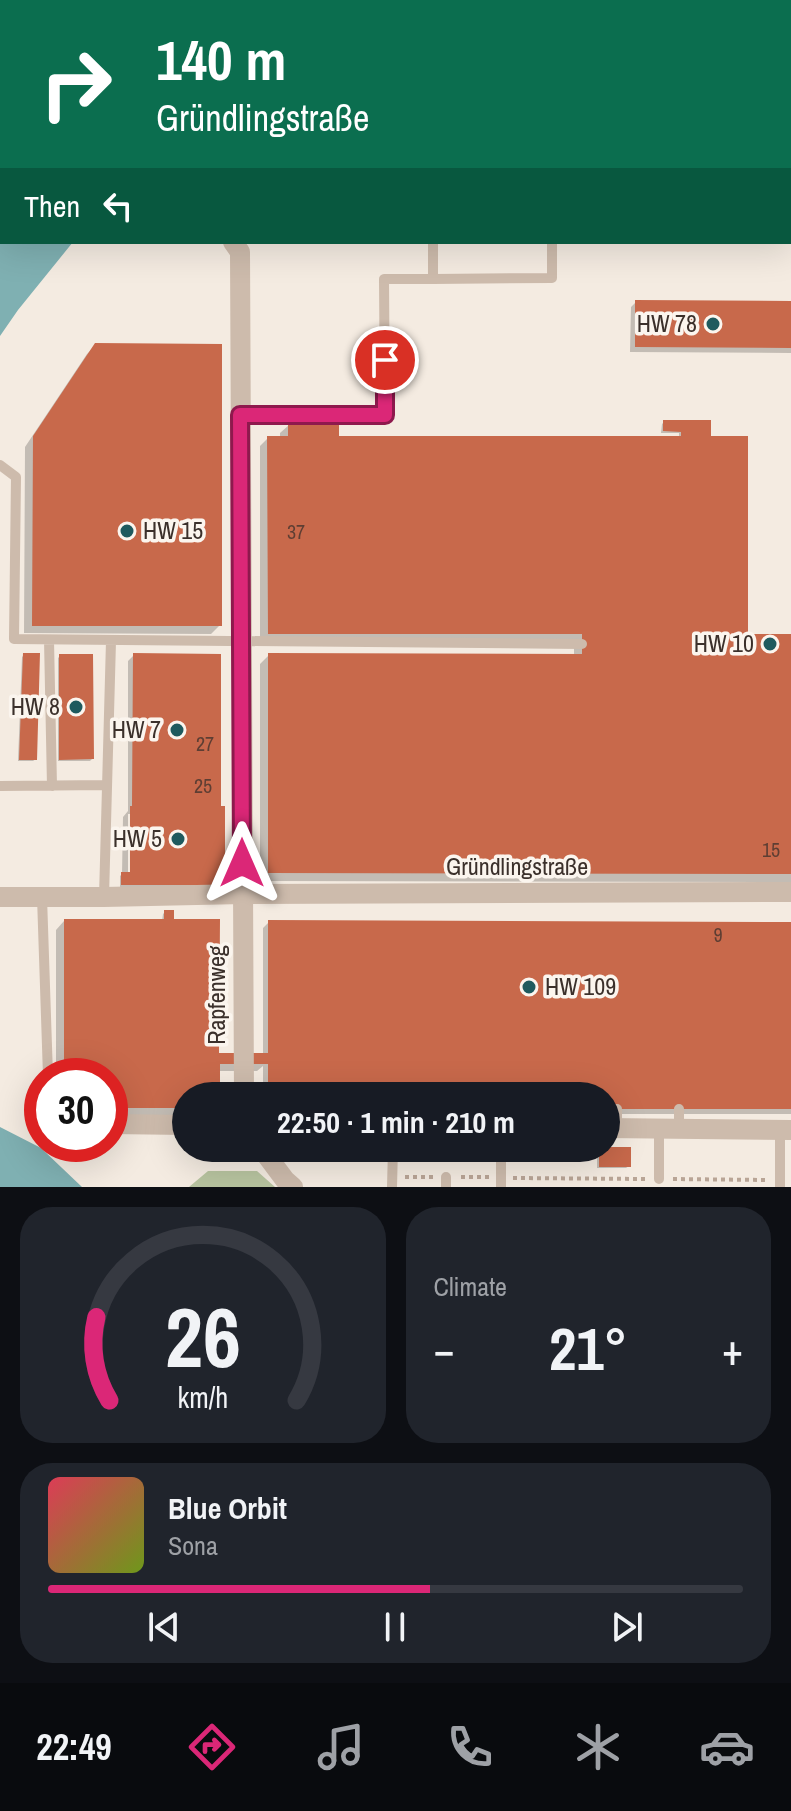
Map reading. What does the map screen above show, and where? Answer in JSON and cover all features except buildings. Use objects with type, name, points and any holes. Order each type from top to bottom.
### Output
[{"type":"street","points":[[243,245],[240,415],[243,894]]},
{"type":"street","name":"Gründlingstraße","points":[[0,897],[791,892]]},
{"type":"street","name":"Rapfenweg","points":[[243,894],[244,1082]]},
{"type":"street","points":[[620,1122],[672,1122],[786,1130]]},
{"type":"street","points":[[128,1124],[172,1125]]},
{"type":"street","points":[[272,1162],[293,1187]]},
{"type":"lane","points":[[433,244],[433,279]]},
{"type":"lane","points":[[240,415],[385,415],[384,279],[552,278],[552,244]]},
{"type":"lane","points":[[0,465],[16,477],[14,639],[582,644]]},
{"type":"lane","points":[[49,640],[52,786]]},
{"type":"lane","points":[[104,897],[111,641]]},
{"type":"lane","points":[[0,786],[107,785]]},
{"type":"lane","points":[[42,897],[47,1058]]},
{"type":"lane","points":[[659,1179],[672,1122]]},
{"type":"lane","points":[[780,1183],[786,1130]]},
{"type":"lane","points":[[392,1182],[393,1162]]},
{"type":"path","points":[[392,1182],[659,1179],[780,1183]]},
{"type":"green space","points":[[208,1171],[257,1171],[275,1187],[189,1187]]},
{"type":"water","points":[[0,244],[71,244],[18,310],[0,336]]},
{"type":"water","points":[[0,1127],[24,1139],[24,1162],[56,1162],[82,1187],[0,1187]]},
{"type":"place","name":"HW 78","points":[[713,324]]},
{"type":"place","name":"HW 15","points":[[127,531]]},
{"type":"place","name":"HW 10","points":[[770,644]]},
{"type":"place","name":"HW 8","points":[[76,707]]},
{"type":"place","name":"HW 7","points":[[177,730]]},
{"type":"place","name":"HW 5","points":[[178,839]]},
{"type":"place","name":"HW 109","points":[[529,987]]},
{"type":"route","points":[[242,863],[240,415],[385,415],[385,360]]}]
